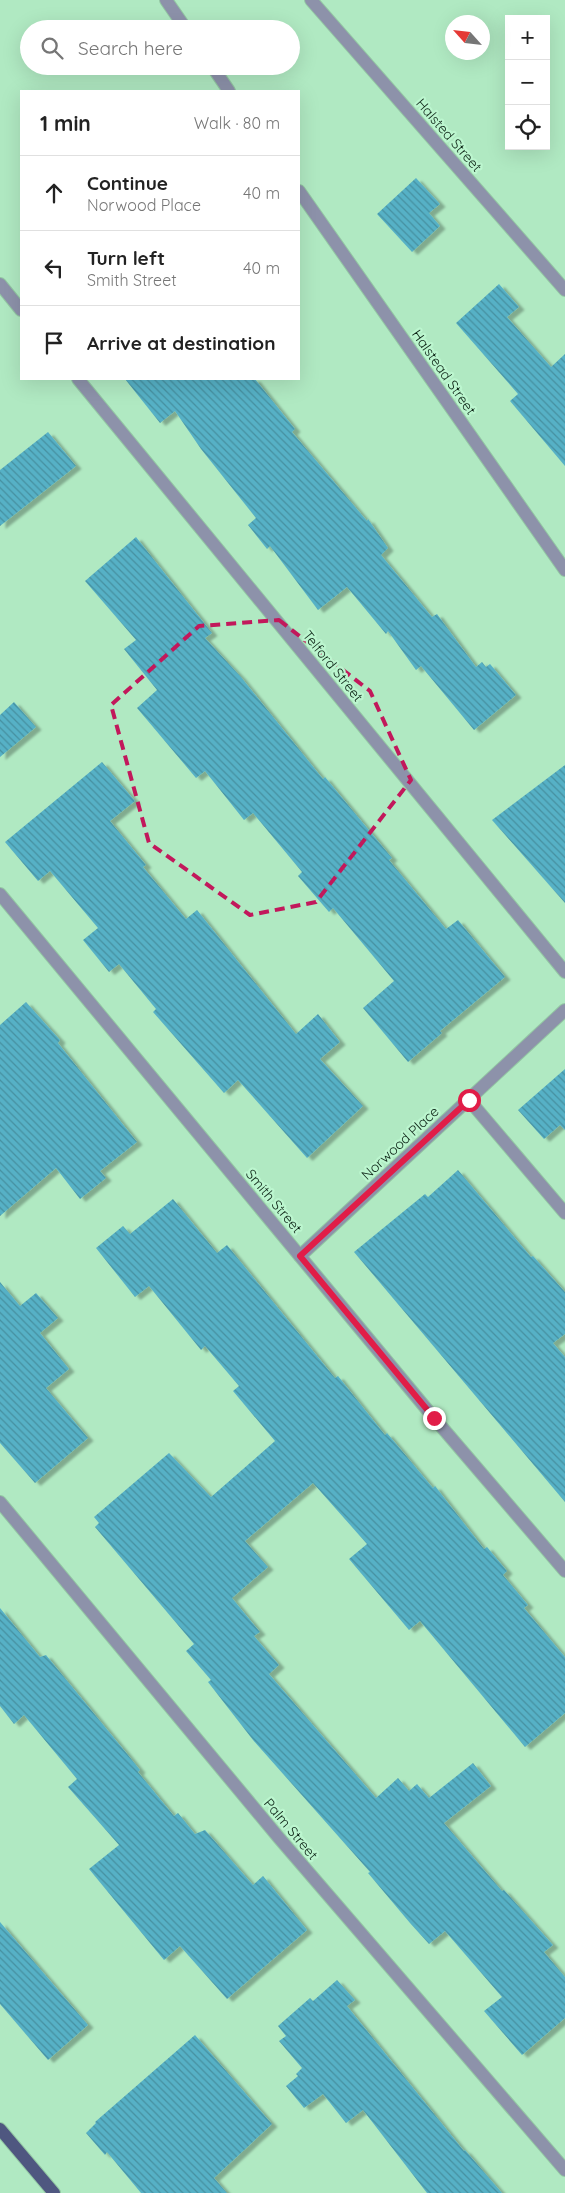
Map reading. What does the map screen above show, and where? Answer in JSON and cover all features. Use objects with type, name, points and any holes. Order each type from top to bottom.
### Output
[{"type":"main road","points":[[0,2129],[54,2193]]},
{"type":"street","points":[[166,0],[180,20]]},
{"type":"street","name":"Halsted Street","points":[[311,0],[565,290]]},
{"type":"street","points":[[218,75],[229,90]]},
{"type":"street","name":"Halstead Street","points":[[300,191],[565,570]]},
{"type":"street","points":[[0,284],[20,309]]},
{"type":"street","name":"Telford Street","points":[[79,380],[565,972]]},
{"type":"street","name":"Smith Street","points":[[0,894],[300,1256],[565,1571]]},
{"type":"street","name":"Norwood Place","points":[[300,1256],[565,1010]]},
{"type":"street","points":[[469,1100],[565,1212]]},
{"type":"street","name":"Palm Street","points":[[0,1502],[278,1838],[565,2170]]},
{"type":"highlighted area","points":[[279,620],[370,691],[411,780],[316,902],[250,915],[149,843],[111,705],[199,626]]},
{"type":"building","points":[[416,178],[440,204],[429,213],[440,226],[412,252],[377,214]]},
{"type":"building","points":[[499,284],[519,307],[507,317],[551,367],[565,354],[565,466],[510,401],[518,394],[456,323]]},
{"type":"building","points":[[126,380],[256,380],[295,429],[292,432],[367,521],[368,519],[388,548],[381,555],[432,617],[437,614],[476,667],[482,662],[486,667],[490,664],[516,695],[474,730],[421,666],[416,670],[388,631],[386,634],[347,587],[318,610],[270,546],[267,549],[248,525],[256,518],[201,449],[175,411],[160,423]]},
{"type":"building","points":[[48,432],[76,466],[0,526],[0,470]]},
{"type":"building","points":[[136,537],[212,633],[205,638],[241,677],[323,779],[325,777],[392,858],[389,860],[446,929],[458,920],[505,977],[440,1031],[442,1033],[408,1062],[363,1008],[394,981],[333,908],[329,912],[298,876],[302,872],[253,813],[244,820],[205,771],[196,778],[137,708],[157,690],[124,649],[136,640],[85,581]]},
{"type":"building","points":[[14,702],[36,727],[0,757],[0,715]]},
{"type":"building","points":[[102,762],[135,801],[110,821],[146,865],[143,867],[186,919],[197,910],[296,1034],[318,1014],[340,1042],[320,1059],[363,1106],[307,1158],[238,1080],[224,1093],[153,1012],[156,1009],[119,964],[109,972],[83,940],[98,928],[50,871],[38,881],[5,842]]},
{"type":"building","points":[[565,765],[565,903],[492,820]]},
{"type":"building","points":[[26,1002],[60,1040],[58,1043],[137,1142],[100,1171],[106,1178],[80,1199],[56,1168],[0,1216],[0,1025]]},
{"type":"building","points":[[565,1069],[565,1130],[560,1125],[544,1139],[518,1110]]},
{"type":"building","points":[[458,1170],[531,1257],[533,1256],[565,1292],[565,1334],[553,1343],[565,1357],[565,1502],[354,1252],[425,1194],[428,1197]]},
{"type":"building","points":[[173,1199],[217,1253],[227,1245],[335,1378],[338,1376],[385,1435],[387,1433],[433,1488],[435,1486],[484,1549],[487,1547],[507,1571],[503,1575],[528,1605],[524,1608],[565,1657],[565,1713],[525,1747],[420,1621],[409,1630],[349,1559],[367,1544],[313,1483],[245,1541],[268,1567],[232,1598],[260,1632],[254,1636],[279,1665],[269,1674],[376,1798],[398,1778],[409,1791],[417,1784],[429,1798],[473,1763],[491,1786],[444,1823],[502,1891],[504,1890],[553,1945],[544,1952],[565,1977],[565,2018],[522,2055],[484,2011],[502,1997],[445,1931],[429,1944],[410,1923],[368,1873],[370,1872],[253,1740],[208,1682],[211,1680],[186,1651],[194,1644],[95,1527],[99,1523],[94,1517],[169,1453],[211,1497],[275,1441],[233,1391],[239,1386],[205,1346],[201,1350],[149,1286],[135,1297],[96,1248],[123,1226],[130,1234]]},
{"type":"building","points":[[0,1282],[20,1306],[36,1293],[58,1318],[40,1333],[69,1369],[46,1388],[88,1438],[35,1483],[0,1443]]},
{"type":"building","points":[[0,1608],[40,1657],[46,1655],[140,1770],[138,1772],[174,1816],[178,1813],[195,1834],[205,1830],[253,1885],[263,1876],[307,1930],[227,1999],[180,1946],[164,1960],[89,1869],[119,1845],[68,1787],[77,1779],[24,1715],[14,1724],[0,1706]]},
{"type":"building","points":[[0,1922],[88,2025],[48,2060],[0,2004]]},
{"type":"building","points":[[337,1980],[355,2000],[347,2006],[464,2151],[502,2193],[427,2193],[363,2110],[346,2123],[323,2094],[304,2108],[286,2086],[298,2076],[296,2074],[302,2068],[279,2041],[286,2036],[278,2026],[310,1998],[313,2001]]},
{"type":"building","points":[[195,2035],[272,2124],[214,2178],[227,2193],[141,2193],[107,2152],[105,2155],[86,2133],[95,2122]]},
{"type":"route","points":[[434,1418],[300,1256],[469,1100]]}]
